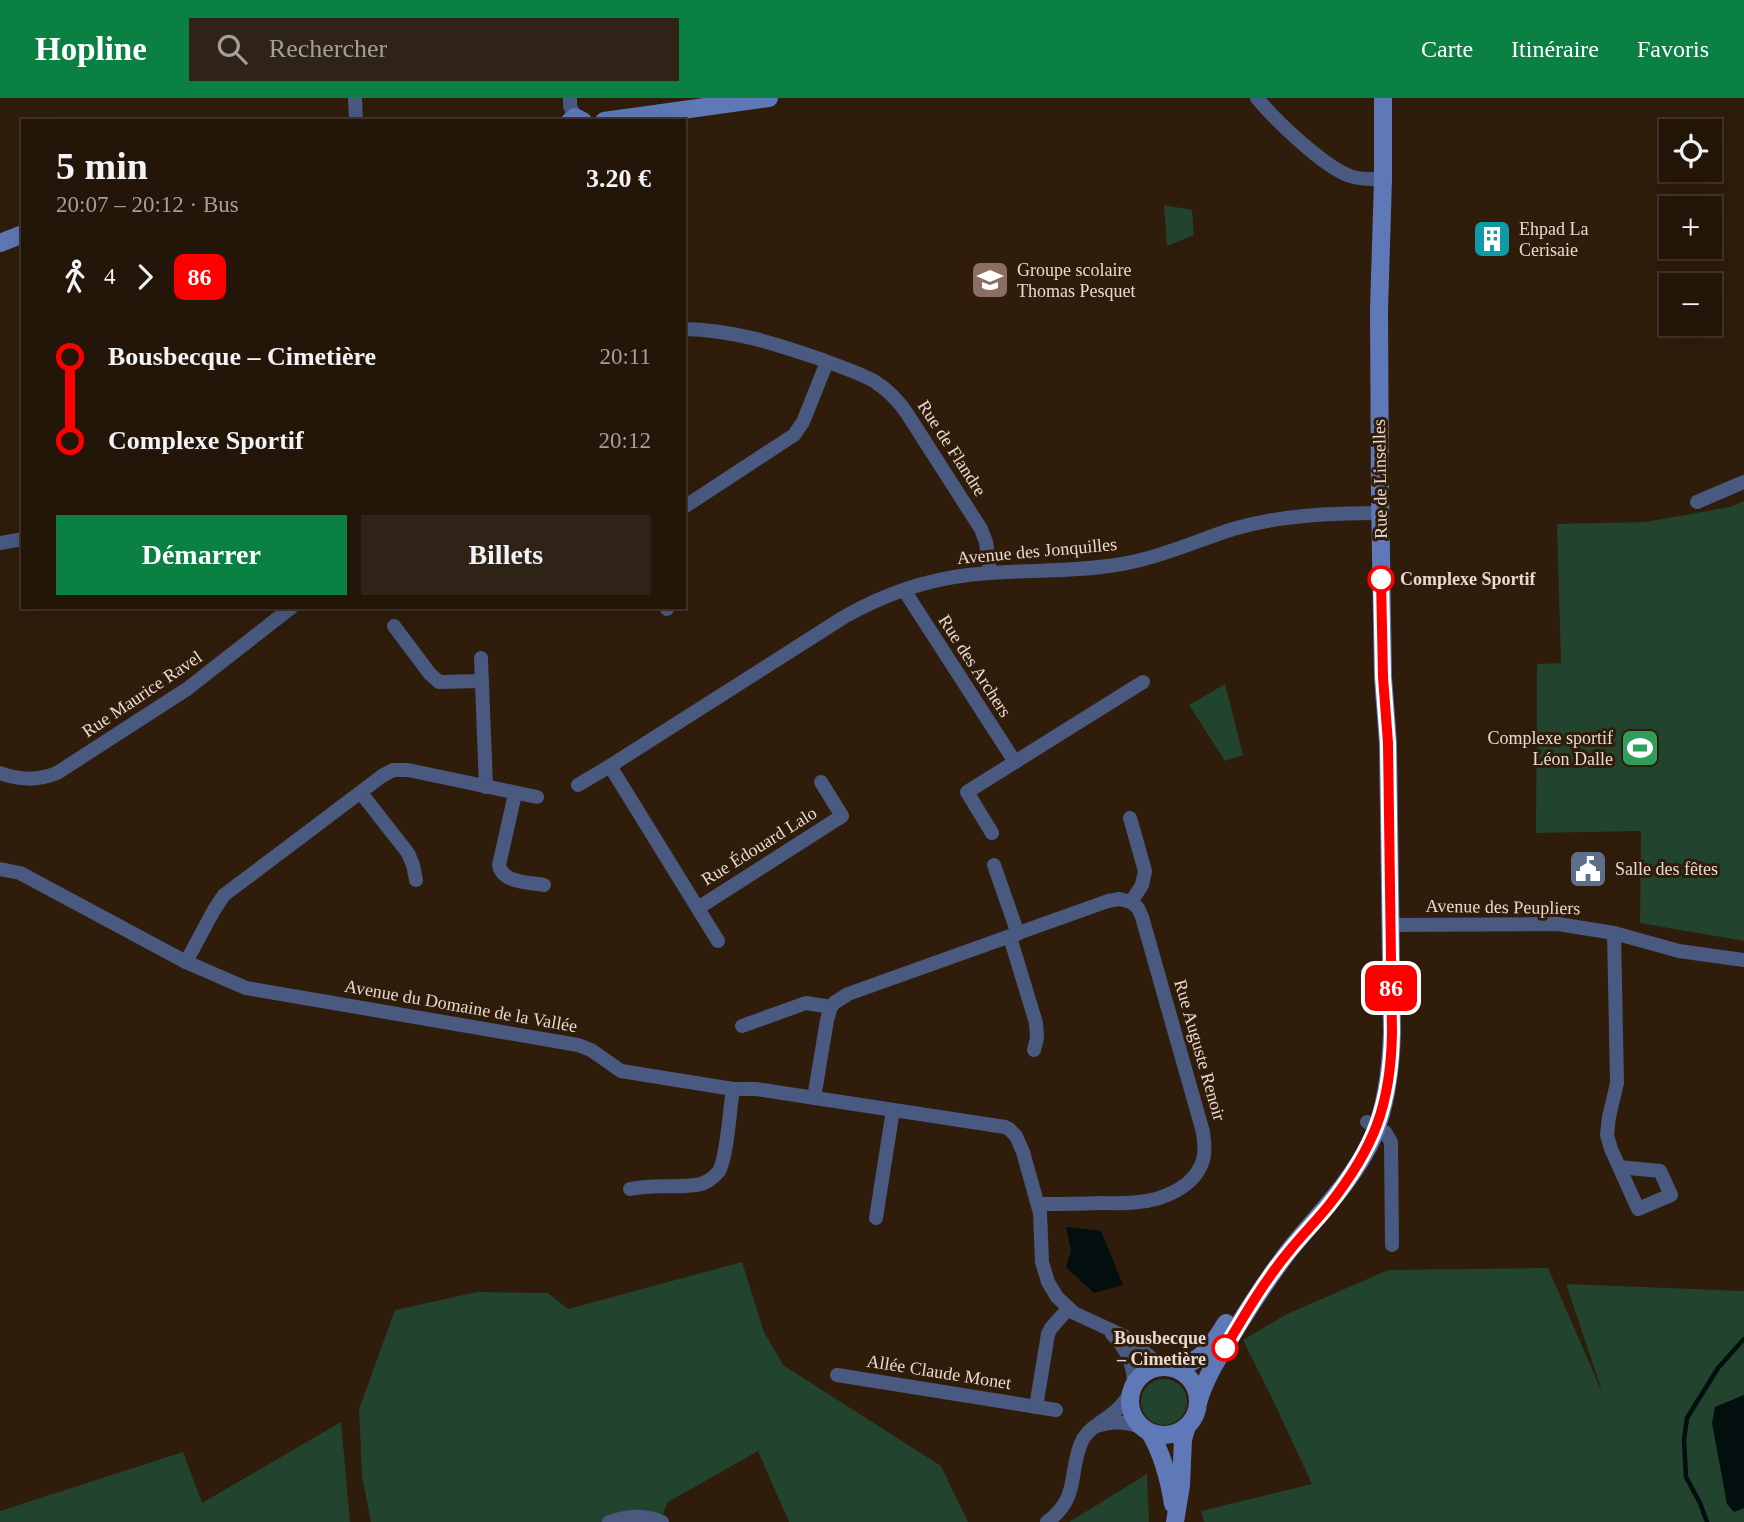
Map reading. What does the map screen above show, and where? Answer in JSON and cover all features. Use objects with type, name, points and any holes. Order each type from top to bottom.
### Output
[{"type":"street","points":[[355,98],[356,119]]},
{"type":"street","points":[[570,98],[576,119]]},
{"type":"street","points":[[618,119],[769,98]]},
{"type":"street","points":[[1257,98],[1278,121],[1328,164],[1349,176],[1383,179]]},
{"type":"street","name":"Rue de Linselles","points":[[1170,1368],[1194,1362],[1212,1344],[1259,1271],[1331,1183],[1372,1124],[1386,1097],[1392,1032],[1388,743],[1383,677],[1378,310],[1383,98]]},
{"type":"street","points":[[0,243],[21,235]]},
{"type":"street","name":"Rue de Flandre","points":[[686,329],[737,334],[781,345],[873,381],[889,392],[903,407],[981,529],[986,542],[990,573]]},
{"type":"street","points":[[686,506],[794,435],[803,422],[827,362]]},
{"type":"street","points":[[1697,502],[1744,482]]},
{"type":"street","name":"Avenue des Jonquilles","points":[[578,785],[844,617],[904,590],[955,577],[1100,567],[1147,558],[1261,523],[1315,515],[1381,513]]},
{"type":"street","points":[[0,543],[21,539]]},
{"type":"street","name":"Rue des Archers","points":[[904,590],[1015,762]]},
{"type":"street","name":"Rue Maurice Ravel","points":[[0,773],[26,780],[57,773],[187,689],[289,609]]},
{"type":"street","points":[[394,626],[439,682],[482,681]]},
{"type":"street","points":[[481,658],[486,787]]},
{"type":"street","points":[[992,833],[967,792],[1143,682]]},
{"type":"street","name":"Rue Édouard Lalo","points":[[610,766],[718,941]]},
{"type":"street","points":[[186,962],[224,895],[388,773],[400,769],[537,797]]},
{"type":"street","name":"Rue Édouard Lalo","points":[[698,908],[842,816],[821,782]]},
{"type":"street","points":[[361,793],[408,853],[416,880]]},
{"type":"street","points":[[515,794],[500,870],[505,877],[544,885]]},
{"type":"street","points":[[814,1098],[827,1020],[834,1003],[848,995],[1112,900],[1130,902],[1142,885],[1145,871],[1130,818]]},
{"type":"street","points":[[994,865],[1036,1023],[1037,1038],[1034,1050]]},
{"type":"street","name":"Avenue du Domaine de la Vallée","points":[[0,869],[20,873],[186,962],[246,989],[578,1045],[591,1050],[621,1071],[733,1089],[752,1088],[1009,1129],[1021,1146],[1038,1204],[1041,1254],[1052,1290],[1080,1317],[1124,1336],[1154,1360],[1170,1368]]},
{"type":"street","name":"Rue Auguste Renoir","points":[[1038,1204],[1153,1200],[1172,1194],[1182,1187],[1202,1162],[1205,1145],[1199,1119],[1142,916],[1138,908],[1130,902]]},
{"type":"street","name":"Avenue des Peupliers","points":[[1390,925],[1548,923],[1614,933],[1679,951],[1744,960]]},
{"type":"street","points":[[1614,933],[1617,1083],[1607,1127],[1608,1141],[1619,1167]]},
{"type":"street","points":[[742,1026],[806,1003],[831,1007]]},
{"type":"street","points":[[630,1189],[696,1185],[717,1174],[724,1158],[733,1089]]},
{"type":"street","points":[[876,1218],[893,1110]]},
{"type":"street","points":[[1372,1124],[1385,1132],[1391,1142],[1392,1245]]},
{"type":"street","name":"Rue de Linselles","points":[[1198,1404],[1209,1374],[1254,1300],[1290,1250],[1329,1205],[1366,1150],[1372,1124]]},
{"type":"street","points":[[1036,1407],[1048,1334],[1068,1308]]},
{"type":"street","name":"Avenue du Domaine de la Vallée","points":[[1103,1327],[1126,1351],[1133,1369],[1132,1389]]},
{"type":"street","points":[[1047,1522],[1065,1504],[1085,1436],[1093,1427],[1124,1403],[1140,1376],[1157,1367],[1170,1368],[1187,1376],[1194,1384],[1198,1404],[1196,1414],[1179,1432],[1160,1435],[1130,1424],[1110,1423],[1093,1427]]},
{"type":"street","name":"Allée Claude Monet","points":[[837,1375],[1056,1410]]},
{"type":"street","points":[[1132,1389],[1130,1409],[1134,1419],[1146,1430],[1165,1466],[1175,1518]]},
{"type":"street","points":[[1175,1518],[1181,1485],[1183,1439],[1187,1426]]},
{"type":"street","points":[[609,1522],[635,1517],[662,1522]]},
{"type":"green space","points":[[1164,205],[1192,210],[1194,235],[1167,246]]},
{"type":"green space","name":"Complexe sportif Léon Dalle","points":[[1744,501],[1744,941],[1640,923],[1641,831],[1536,833],[1537,664],[1561,663],[1557,524],[1645,522],[1730,507]]},
{"type":"green space","points":[[1225,684],[1243,755],[1225,761],[1189,705]]},
{"type":"green space","points":[[742,1262],[764,1332],[783,1365],[941,1466],[968,1522],[789,1522],[758,1451],[668,1502],[660,1522],[371,1522],[362,1476],[359,1409],[395,1310],[477,1292],[548,1293],[568,1309]]},
{"type":"green space","points":[[1548,1268],[1603,1394],[1566,1284],[1744,1291],[1744,1522],[1204,1522],[1201,1511],[1312,1484],[1243,1340],[1285,1315],[1388,1270]]},
{"type":"green space","points":[[1164,1379],[1180,1386],[1187,1402],[1180,1418],[1164,1425],[1148,1418],[1141,1402],[1148,1386]]},
{"type":"green space","points":[[341,1422],[350,1522],[0,1522],[0,1511],[183,1452],[202,1503]]},
{"type":"green space","points":[[1147,1474],[1149,1522],[1069,1522],[1074,1519]]},
{"type":"shaded area","points":[[1066,1227],[1101,1231],[1123,1285],[1094,1293],[1066,1267],[1071,1251]]},
{"type":"shaded area","points":[[1744,1395],[1744,1508],[1734,1512],[1727,1504],[1712,1423],[1715,1407]]},
{"type":"waterway","points":[[1707,1522],[1686,1477],[1684,1440],[1687,1418],[1718,1368],[1744,1339]]},
{"type":"bus line","name":"86","points":[[1225,1348],[1267,1280],[1329,1205],[1356,1167],[1374,1136],[1386,1097],[1392,1032],[1388,743],[1383,677],[1381,579]]},
{"type":"place","name":"Ehpad La Cerisaie","points":[[1492,239]]},
{"type":"place","name":"Groupe scolaire Thomas Pesquet","points":[[990,280]]},
{"type":"place","name":"Complexe Sportif","points":[[1381,579]]},
{"type":"place","name":"Complexe sportif Léon Dalle","points":[[1640,748]]},
{"type":"place","name":"Salle des fêtes","points":[[1588,869]]},
{"type":"place","name":"Bousbecque – Cimetière","points":[[1225,1348]]}]
